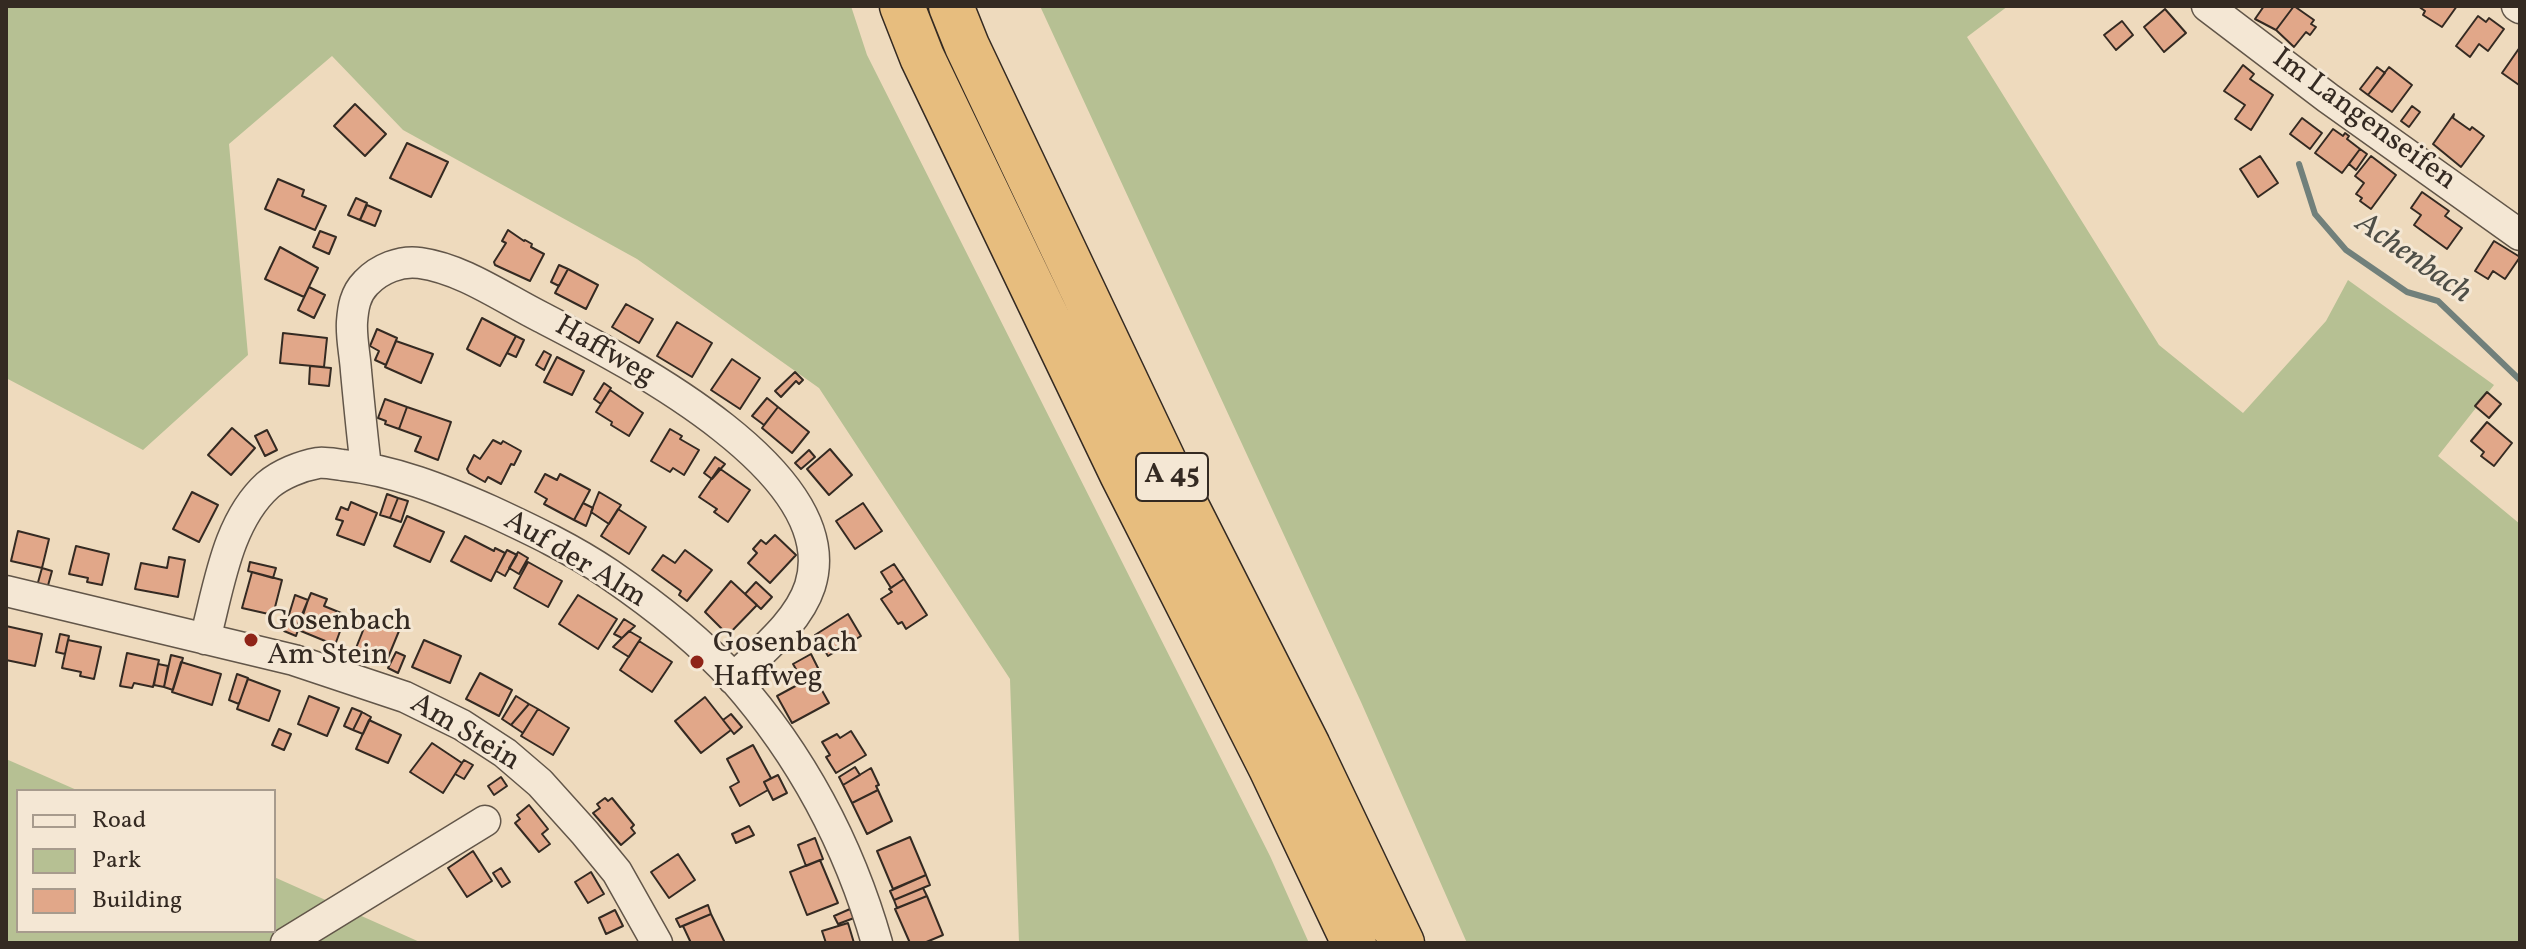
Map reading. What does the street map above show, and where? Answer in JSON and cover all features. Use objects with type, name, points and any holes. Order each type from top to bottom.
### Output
[{"type":"highway","name":"A 45","points":[[902,6],[922,57],[1122,474],[1271,768],[1354,943]]},
{"type":"highway","name":"A 45","points":[[951,6],[967,46],[1161,456],[1308,746],[1402,943]]},
{"type":"street","name":"Im Langenseifen","points":[[2207,6],[2328,98],[2520,235]]},
{"type":"street","name":"Haffweg","points":[[366,467],[352,326],[355,300],[365,284],[379,272],[398,264],[417,262],[459,275],[639,372],[736,438],[776,476],[799,507],[814,546],[810,586],[793,618],[733,679]]},
{"type":"street","name":"Auf der Alm","points":[[205,639],[236,526],[250,503],[271,482],[292,470],[319,463],[366,467],[438,487],[542,534],[608,573],[665,616],[733,679],[787,747],[828,816],[863,896],[877,943]]},
{"type":"street","name":"Am Stein","points":[[6,591],[294,660],[405,697],[462,725],[505,753],[540,783],[617,872],[657,943]]},
{"type":"street","points":[[286,943],[485,821]]},
{"type":"green space","points":[[6,6],[851,6],[867,55],[1270,856],[1309,943],[1019,943],[1010,679],[819,388],[637,259],[403,130],[332,56],[229,144],[248,355],[143,450],[6,378]]},
{"type":"green space","points":[[1040,6],[2008,6],[1967,37],[2159,345],[2243,413],[2326,321],[2348,280],[2494,385],[2438,456],[2520,524],[2520,943],[1467,943],[1361,702]]},
{"type":"green space","points":[[6,759],[74,789],[16,789],[16,933],[276,933],[276,878],[422,943],[6,943]]},
{"type":"building","points":[[2264,6],[2294,6],[2276,30],[2255,19]]},
{"type":"building","points":[[2294,6],[2314,20],[2311,24],[2316,27],[2310,35],[2306,32],[2294,47],[2276,30]]},
{"type":"building","points":[[2418,6],[2457,6],[2442,27],[2423,15],[2425,11]]},
{"type":"building","points":[[2165,9],[2186,33],[2164,52],[2144,27]]},
{"type":"building","points":[[2478,16],[2486,22],[2489,18],[2504,29],[2488,51],[2479,44],[2470,57],[2456,46]]},
{"type":"building","points":[[2122,21],[2133,35],[2116,50],[2104,35]]},
{"type":"building","points":[[2520,47],[2520,84],[2519,85],[2502,73]]},
{"type":"building","points":[[2243,65],[2254,74],[2250,79],[2273,95],[2251,130],[2235,119],[2245,105],[2224,91]]},
{"type":"building","points":[[2377,67],[2385,73],[2368,95],[2360,89]]},
{"type":"building","points":[[2389,67],[2412,85],[2392,112],[2368,95]]},
{"type":"building","points":[[355,104],[386,134],[365,156],[334,126]]},
{"type":"building","points":[[2412,106],[2420,112],[2409,127],[2401,121]]},
{"type":"building","points":[[2454,114],[2453,118],[2484,136],[2461,167],[2433,144]]},
{"type":"building","points":[[2302,118],[2322,133],[2310,149],[2290,134]]},
{"type":"building","points":[[2333,129],[2343,136],[2345,133],[2349,136],[2347,139],[2360,149],[2342,173],[2315,153]]},
{"type":"building","points":[[407,143],[448,162],[431,197],[390,178]]},
{"type":"building","points":[[2360,149],[2367,154],[2356,170],[2349,164]]},
{"type":"building","points":[[2260,156],[2278,183],[2258,197],[2240,169]]},
{"type":"building","points":[[2371,156],[2396,175],[2371,209],[2356,194],[2364,183],[2355,176]]},
{"type":"building","points":[[278,179],[304,190],[302,196],[326,206],[315,230],[265,209]]},
{"type":"building","points":[[2422,192],[2449,211],[2445,216],[2462,228],[2447,249],[2414,225],[2421,215],[2411,208]]},
{"type":"building","points":[[356,198],[367,203],[360,220],[348,215]]},
{"type":"building","points":[[367,205],[381,211],[375,226],[360,220]]},
{"type":"building","points":[[508,230],[544,254],[530,281],[495,265],[506,243],[502,241]]},
{"type":"building","points":[[320,231],[336,237],[329,254],[313,247]]},
{"type":"building","points":[[2494,241],[2520,257],[2505,279],[2493,271],[2488,279],[2475,271]]},
{"type":"building","points":[[280,247],[318,268],[304,297],[265,279]]},
{"type":"building","points":[[559,265],[568,269],[559,286],[551,282]]},
{"type":"building","points":[[568,269],[598,285],[586,309],[555,293]]},
{"type":"building","points":[[309,287],[325,295],[314,318],[298,310]]},
{"type":"building","points":[[626,304],[653,319],[639,343],[612,327]]},
{"type":"building","points":[[482,318],[516,336],[500,366],[467,349]]},
{"type":"building","points":[[677,322],[712,343],[692,377],[657,356]]},
{"type":"building","points":[[377,329],[397,338],[386,365],[375,360],[379,351],[370,346]]},
{"type":"building","points":[[283,333],[327,338],[324,367],[280,363]]},
{"type":"building","points":[[516,336],[524,340],[516,357],[507,353]]},
{"type":"building","points":[[396,341],[433,354],[421,383],[385,367]]},
{"type":"building","points":[[544,351],[551,355],[544,370],[536,365]]},
{"type":"building","points":[[557,357],[584,371],[572,395],[544,382]]},
{"type":"building","points":[[732,359],[760,378],[740,409],[711,390]]},
{"type":"building","points":[[310,366],[331,368],[329,386],[309,384]]},
{"type":"building","points":[[795,372],[803,380],[799,384],[796,381],[781,397],[775,391]]},
{"type":"building","points":[[604,383],[611,388],[601,404],[594,399]]},
{"type":"building","points":[[610,390],[643,413],[629,436],[596,412]]},
{"type":"building","points":[[2487,392],[2501,404],[2489,418],[2475,406]]},
{"type":"building","points":[[767,398],[778,407],[764,425],[752,416]]},
{"type":"building","points":[[385,399],[407,407],[399,429],[378,418]]},
{"type":"building","points":[[407,407],[451,422],[438,460],[415,451],[421,437],[399,429]]},
{"type":"building","points":[[778,407],[809,432],[792,453],[762,428]]},
{"type":"building","points":[[2487,422],[2512,443],[2494,466],[2481,456],[2484,452],[2471,441]]},
{"type":"building","points":[[232,428],[255,448],[231,475],[208,455]]},
{"type":"building","points":[[670,429],[699,450],[684,475],[673,468],[670,472],[651,461]]},
{"type":"building","points":[[267,430],[277,450],[265,456],[255,436]]},
{"type":"building","points":[[493,440],[501,444],[503,441],[521,451],[501,484],[488,477],[485,482],[467,469],[474,455],[480,459]]},
{"type":"building","points":[[830,449],[852,475],[829,495],[807,469]]},
{"type":"building","points":[[809,450],[815,457],[801,469],[795,463]]},
{"type":"building","points":[[715,457],[725,464],[712,479],[704,473]]},
{"type":"building","points":[[719,468],[750,490],[728,522],[714,512],[717,509],[699,497]]},
{"type":"building","points":[[545,474],[557,480],[560,474],[590,490],[574,520],[544,504],[547,499],[535,492]]},
{"type":"building","points":[[192,492],[218,505],[199,542],[173,529]]},
{"type":"building","points":[[599,492],[621,505],[609,524],[591,512]]},
{"type":"building","points":[[387,494],[398,498],[390,518],[380,515]]},
{"type":"building","points":[[398,498],[408,501],[401,522],[390,518]]},
{"type":"building","points":[[351,502],[377,513],[364,545],[337,535],[343,521],[336,519],[341,507],[348,510]]},
{"type":"building","points":[[583,503],[593,508],[586,526],[574,520]]},
{"type":"building","points":[[863,503],[882,531],[855,549],[836,521]]},
{"type":"building","points":[[618,509],[646,527],[629,554],[601,536]]},
{"type":"building","points":[[407,516],[444,532],[430,562],[394,546]]},
{"type":"building","points":[[18,531],[49,539],[42,568],[11,561]]},
{"type":"building","points":[[775,535],[796,555],[770,583],[748,563],[757,553],[753,549],[761,540],[766,544]]},
{"type":"building","points":[[465,536],[494,551],[495,548],[505,553],[491,581],[451,561]]},
{"type":"building","points":[[76,546],[109,554],[102,585],[69,574]]},
{"type":"building","points":[[507,550],[517,555],[505,576],[496,571]]},
{"type":"building","points":[[685,550],[712,570],[687,601],[679,595],[681,591],[652,570],[663,555],[675,563]]},
{"type":"building","points":[[518,552],[528,558],[519,574],[509,568]]},
{"type":"building","points":[[169,557],[185,560],[178,597],[135,589],[141,563],[167,568]]},
{"type":"building","points":[[250,562],[276,568],[273,578],[248,571]]},
{"type":"building","points":[[528,562],[562,581],[548,607],[514,588]]},
{"type":"building","points":[[894,564],[904,579],[891,588],[881,572]]},
{"type":"building","points":[[42,568],[52,571],[47,589],[37,586]]},
{"type":"building","points":[[252,572],[282,580],[273,615],[242,608]]},
{"type":"building","points":[[904,579],[927,615],[906,629],[902,622],[898,624],[881,599]]},
{"type":"building","points":[[731,581],[757,605],[728,635],[705,612]]},
{"type":"building","points":[[756,582],[772,597],[761,609],[745,594]]},
{"type":"building","points":[[311,593],[327,599],[324,606],[346,615],[335,645],[296,629]]},
{"type":"building","points":[[295,595],[308,600],[296,636],[284,631]]},
{"type":"building","points":[[578,595],[617,619],[598,649],[559,624]]},
{"type":"building","points":[[848,614],[861,636],[828,656],[815,635]]},
{"type":"building","points":[[368,618],[399,631],[387,660],[356,648]]},
{"type":"building","points":[[624,619],[635,626],[622,638],[614,634]]},
{"type":"building","points":[[6,626],[42,634],[35,666],[6,660]]},
{"type":"building","points":[[629,631],[641,638],[629,657],[613,647]]},
{"type":"building","points":[[60,634],[69,636],[65,654],[56,652]]},
{"type":"building","points":[[68,640],[101,647],[94,679],[62,668]]},
{"type":"building","points":[[424,640],[461,656],[450,683],[412,667]]},
{"type":"building","points":[[639,641],[672,662],[652,692],[620,670]]},
{"type":"building","points":[[396,652],[405,656],[398,673],[388,668]]},
{"type":"building","points":[[127,653],[159,660],[153,687],[134,683],[132,688],[120,686]]},
{"type":"building","points":[[811,654],[820,672],[803,681],[793,664]]},
{"type":"building","points":[[171,655],[183,658],[173,690],[164,687]]},
{"type":"building","points":[[181,662],[221,674],[212,705],[172,692]]},
{"type":"building","points":[[158,664],[168,666],[164,687],[154,685]]},
{"type":"building","points":[[480,673],[512,690],[499,716],[466,699]]},
{"type":"building","points":[[237,674],[248,678],[239,704],[229,700]]},
{"type":"building","points":[[814,676],[829,703],[792,723],[777,696]]},
{"type":"building","points":[[248,679],[280,691],[269,721],[237,709]]},
{"type":"building","points":[[309,696],[339,708],[327,736],[298,724]]},
{"type":"building","points":[[516,696],[529,704],[511,725],[502,719]]},
{"type":"building","points":[[705,697],[731,730],[701,753],[675,721]]},
{"type":"building","points":[[529,704],[538,709],[523,733],[511,725]]},
{"type":"building","points":[[352,708],[362,712],[353,730],[344,726]]},
{"type":"building","points":[[538,709],[569,728],[553,755],[521,736]]},
{"type":"building","points":[[362,712],[371,717],[363,734],[353,730]]},
{"type":"building","points":[[731,714],[742,727],[734,734],[723,720]]},
{"type":"building","points":[[369,720],[401,735],[388,763],[356,749]]},
{"type":"building","points":[[279,729],[291,734],[284,750],[272,745]]},
{"type":"building","points":[[851,731],[866,755],[836,773],[826,757],[830,755],[822,742],[837,734],[840,738]]},
{"type":"building","points":[[432,743],[462,763],[443,793],[410,772]]},
{"type":"building","points":[[753,745],[771,778],[764,782],[768,790],[740,806],[730,787],[739,782],[727,759]]},
{"type":"building","points":[[464,760],[473,765],[464,779],[455,774]]},
{"type":"building","points":[[855,767],[860,775],[843,785],[839,777]]},
{"type":"building","points":[[871,768],[879,785],[876,786],[878,790],[852,803],[843,785]]},
{"type":"building","points":[[778,775],[787,793],[773,800],[764,782]]},
{"type":"building","points":[[501,777],[507,786],[494,795],[488,786]]},
{"type":"building","points":[[878,790],[892,821],[867,834],[852,803]]},
{"type":"building","points":[[605,798],[608,801],[612,798],[634,825],[631,828],[635,833],[621,845],[593,813],[600,808],[597,804]]},
{"type":"building","points":[[529,805],[548,829],[542,834],[550,844],[539,852],[515,823],[520,819],[517,815]]},
{"type":"building","points":[[749,826],[754,835],[736,843],[732,834]]},
{"type":"building","points":[[910,837],[926,875],[893,889],[877,851]]},
{"type":"building","points":[[815,838],[823,859],[806,866],[798,845]]},
{"type":"building","points":[[473,851],[492,881],[467,897],[448,868]]},
{"type":"building","points":[[678,854],[695,880],[669,898],[651,872]]},
{"type":"building","points":[[820,860],[838,903],[807,915],[790,872]]},
{"type":"building","points":[[501,868],[510,882],[502,887],[493,873]]},
{"type":"building","points":[[591,872],[604,894],[588,903],[575,882]]},
{"type":"building","points":[[926,875],[930,885],[894,900],[890,891]]},
{"type":"building","points":[[923,888],[927,896],[897,908],[894,900]]},
{"type":"building","points":[[927,896],[943,935],[924,943],[910,943],[895,909]]},
{"type":"building","points":[[708,905],[711,914],[680,927],[676,919]]},
{"type":"building","points":[[850,909],[854,918],[838,924],[834,916]]},
{"type":"building","points":[[615,910],[623,926],[606,934],[599,918]]},
{"type":"building","points":[[711,914],[725,943],[691,943],[683,926]]},
{"type":"building","points":[[848,923],[854,943],[826,943],[822,931]]},
{"type":"waterway","name":"Achenbach","points":[[2299,164],[2315,214],[2346,250],[2407,292],[2438,301],[2520,380]]},
{"type":"place","name":"Gosenbach Am Stein","points":[[251,640]]},
{"type":"place","name":"Gosenbach Haffweg","points":[[697,662]]}]
